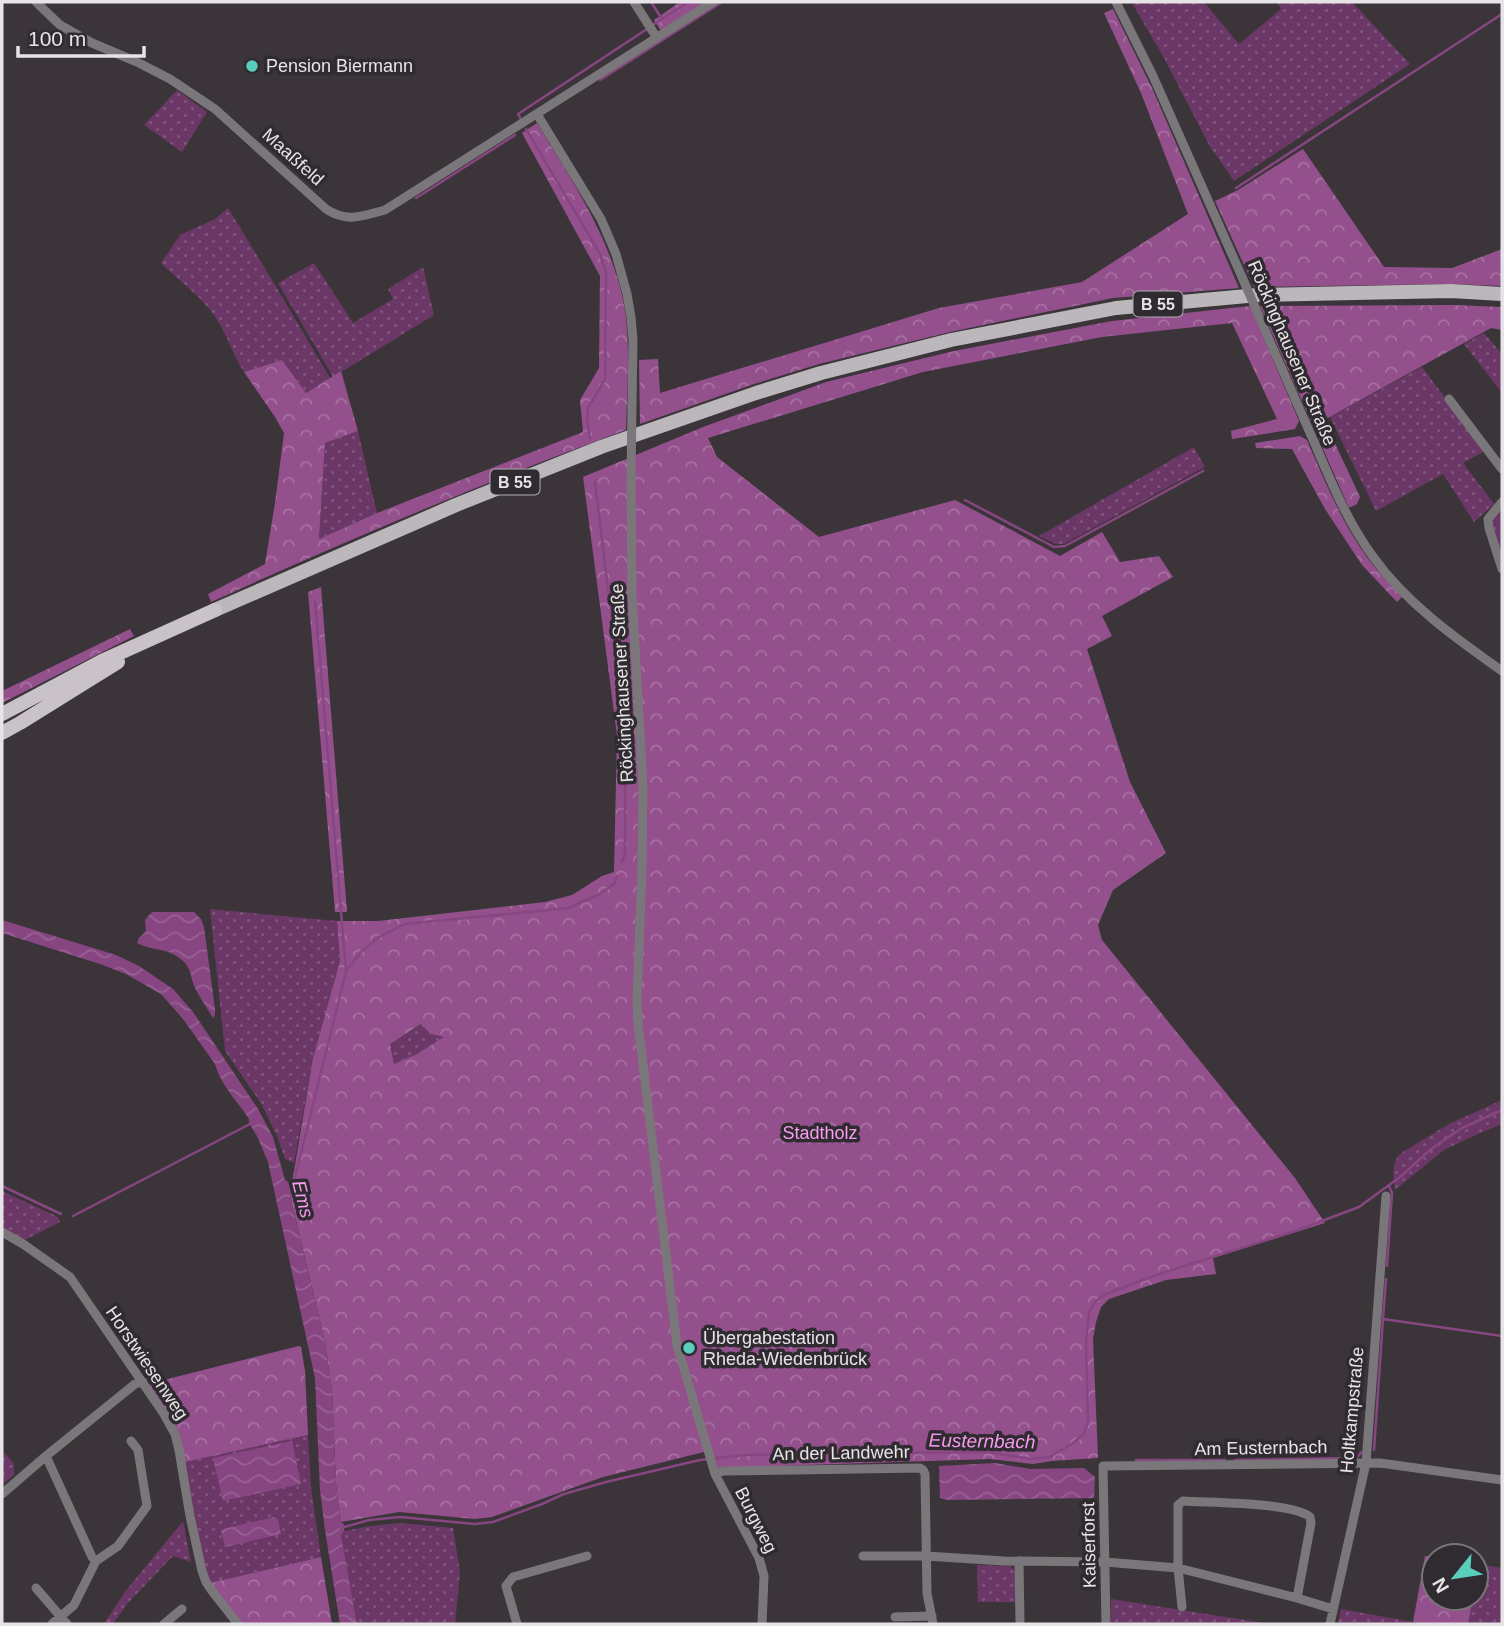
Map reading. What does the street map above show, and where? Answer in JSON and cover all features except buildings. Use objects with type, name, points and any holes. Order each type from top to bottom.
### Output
[{"type":"highway","name":"B 55","points":[[2,715],[102,661],[215,610]]},
{"type":"highway","name":"B 55","points":[[2,733],[154,639]]},
{"type":"main road","name":"B 55","points":[[215,610],[456,505],[601,447],[756,393],[938,343],[1116,308],[1258,295],[1451,291],[1502,294]]},
{"type":"street","name":"Maaßfeld","points":[[36,2],[60,24],[92,43],[170,79],[215,108],[326,209],[346,218],[384,210],[537,114]]},
{"type":"street","points":[[634,2],[657,38]]},
{"type":"street","points":[[537,114],[713,2]]},
{"type":"street","name":"Röckinghausener Straße","points":[[1116,2],[1153,76],[1350,521],[1374,558],[1395,583],[1417,604],[1500,666]]},
{"type":"street","name":"Röckinghausener Straße","points":[[537,114],[601,219],[616,254],[631,317],[632,594],[643,786],[638,1023],[673,1325],[714,1470]]},
{"type":"street","points":[[1449,399],[1502,469]]},
{"type":"street","points":[[1502,502],[1488,519],[1502,569]]},
{"type":"street","name":"Holtkampstraße","points":[[1330,1624],[1366,1462],[1386,1196]]},
{"type":"street","name":"Horstwiesenweg","points":[[2,1231],[70,1277],[143,1382],[175,1434],[205,1581],[238,1624]]},
{"type":"street","points":[[2,1494],[135,1384],[143,1382]]},
{"type":"street","points":[[52,1624],[64,1621],[96,1561],[118,1545],[147,1506],[138,1450],[131,1441]]},
{"type":"street","points":[[46,1456],[96,1561]]},
{"type":"street","name":"Am Eusternbach","points":[[1103,1466],[1380,1462],[1502,1480]]},
{"type":"street","name":"Kaiserforst","points":[[1103,1466],[1105,1624]]},
{"type":"street","name":"An der Landwehr","points":[[714,1470],[920,1468],[925,1474],[926,1556]]},
{"type":"street","name":"Burgweg","points":[[714,1470],[758,1558],[764,1576],[762,1624]]},
{"type":"street","points":[[1182,1607],[1178,1568],[1178,1505],[1183,1501],[1273,1506],[1304,1513],[1310,1517],[1297,1598]]},
{"type":"street","points":[[517,1624],[506,1586],[513,1577],[587,1556]]},
{"type":"street","points":[[863,1556],[1105,1562],[1178,1568],[1333,1609]]},
{"type":"street","points":[[895,1617],[933,1620],[927,1593],[926,1556]]},
{"type":"street","points":[[1019,1561],[1020,1624]]},
{"type":"street","points":[[36,1588],[64,1621]]},
{"type":"street","points":[[164,1624],[182,1609]]},
{"type":"shaded area","points":[[1204,2],[1239,44],[1281,9],[1277,2],[1352,2],[1410,64],[1234,181],[1209,145],[1132,3]]},
{"type":"shaded area","points":[[177,90],[207,112],[182,152],[144,125]]},
{"type":"shaded area","points":[[228,208],[330,378],[306,393],[282,360],[244,372],[210,310],[161,263],[180,235],[215,219]]},
{"type":"shaded area","points":[[314,263],[353,323],[393,299],[388,289],[423,267],[434,315],[333,377],[278,283]]},
{"type":"shaded area","points":[[1484,333],[1502,354],[1502,393],[1464,344]]},
{"type":"shaded area","points":[[1422,367],[1485,451],[1463,463],[1494,504],[1474,522],[1443,474],[1376,511],[1330,417]]},
{"type":"shaded area","points":[[358,431],[377,513],[319,539],[325,443]]},
{"type":"shaded area","points":[[1194,447],[1205,467],[1064,544],[1055,544],[1039,536]]},
{"type":"shaded area","points":[[1502,508],[1502,553],[1492,520]]},
{"type":"shaded area","points":[[210,909],[337,921],[340,961],[313,1058],[294,1163],[285,1159],[262,1105],[225,1051]]},
{"type":"shaded area","points":[[422,1024],[445,1037],[394,1064],[390,1044]]},
{"type":"shaded area","points":[[1502,1100],[1502,1124],[1444,1150],[1395,1190],[1394,1166],[1401,1153],[1449,1124]]},
{"type":"shaded area","points":[[2,1191],[58,1217],[60,1222],[23,1241],[2,1228]]},
{"type":"shaded area","points":[[308,1435],[311,1488],[321,1557],[210,1583],[204,1569],[185,1462]]},
{"type":"shaded area","points":[[2,1450],[14,1464],[14,1475],[2,1485]]},
{"type":"shaded area","points":[[183,1521],[191,1562],[173,1556],[127,1604],[113,1624],[104,1624],[124,1593]]},
{"type":"shaded area","points":[[400,1523],[453,1528],[460,1572],[455,1624],[357,1624],[341,1535],[344,1531]]},
{"type":"shaded area","points":[[977,1565],[1010,1566],[1015,1570],[1016,1602],[978,1602]]},
{"type":"shaded area","points":[[1490,1566],[1502,1568],[1502,1624],[1468,1624],[1470,1612],[1490,1612]]},
{"type":"shaded area","points":[[1111,1599],[1271,1624],[1111,1624]]},
{"type":"shaded area","points":[[1341,1609],[1413,1622],[1424,1624],[1338,1624]]},
{"type":"green space","points":[[680,2],[706,2],[661,31],[654,20]]},
{"type":"green space","points":[[1113,9],[1152,88],[1239,288],[1113,298],[950,332],[819,364],[640,424],[639,360],[658,359],[660,393],[939,308],[1082,282],[1188,214],[1141,93],[1104,13]]},
{"type":"green space","points":[[537,123],[592,216],[621,290],[628,345],[626,430],[417,512],[211,602],[208,594],[265,564],[275,503],[284,433],[244,372],[282,360],[306,393],[341,371],[358,431],[325,443],[319,539],[377,513],[583,432],[580,400],[599,368],[600,276],[522,133]]},
{"type":"green space","points":[[1303,149],[1384,267],[1452,268],[1502,249],[1502,286],[1452,284],[1254,287],[1215,201],[1238,190]]},
{"type":"green space","name":"Stadtholz","points":[[1250,306],[1299,421],[1295,429],[1232,439],[1231,431],[1277,419],[1232,323],[1102,337],[923,372],[708,438],[717,457],[819,537],[955,500],[1060,556],[1102,532],[1120,562],[1159,556],[1173,577],[1102,616],[1112,636],[1087,649],[1130,782],[1166,853],[1113,890],[1098,925],[1102,940],[1295,1178],[1325,1223],[1213,1258],[1216,1274],[1166,1280],[1109,1299],[1101,1307],[1093,1339],[1098,1458],[1033,1464],[990,1459],[718,1468],[712,1450],[603,1477],[492,1517],[475,1519],[399,1512],[341,1522],[336,1484],[332,1390],[325,1342],[290,1195],[313,1058],[340,961],[337,921],[378,921],[545,902],[572,895],[602,876],[614,872],[617,735],[583,477],[703,427],[826,382],[954,351],[1112,321]],"holes":[[[421,1024],[431,1034],[444,1037],[417,1054],[394,1064],[390,1044]]]},
{"type":"green space","points":[[1260,306],[1502,307],[1502,330],[1491,328],[1324,420],[1360,497],[1357,504],[1349,508]]},
{"type":"green space","points":[[1300,436],[1307,440],[1350,532],[1373,565],[1402,597],[1397,602],[1362,565],[1325,509],[1292,449],[1256,448],[1255,443]]},
{"type":"green space","points":[[321,587],[347,912],[335,912],[308,592]]},
{"type":"green space","points":[[130,629],[134,636],[2,703],[2,691]]},
{"type":"green space","points":[[299,1346],[305,1371],[308,1435],[185,1462],[179,1432],[148,1384]]},
{"type":"green space","points":[[321,1557],[332,1624],[243,1624],[210,1583]]},
{"type":"green space","points":[[1420,1584],[1420,1612],[1470,1612],[1468,1624],[1413,1622]]},
{"type":"water","points":[[152,912],[194,912],[201,919],[215,1009],[213,1018],[196,990],[189,970],[180,958],[137,943],[146,931],[145,920]]},
{"type":"water","points":[[2,920],[116,955],[139,966],[173,989],[193,1012],[258,1109],[273,1137],[285,1180],[293,1185],[290,1196],[325,1342],[332,1390],[336,1484],[341,1522],[344,1524],[341,1535],[357,1624],[340,1624],[320,1490],[315,1378],[268,1162],[249,1119],[225,1086],[215,1064],[183,1019],[161,994],[126,974],[100,964],[2,933]]},
{"type":"water","points":[[292,1441],[301,1484],[223,1501],[213,1458]]},
{"type":"water","points":[[995,1463],[1030,1469],[1084,1468],[1095,1477],[1094,1498],[940,1498],[939,1466]]},
{"type":"water","points":[[274,1517],[278,1519],[281,1534],[225,1547],[221,1530]]},
{"type":"waterway","points":[[651,2],[662,19]]},
{"type":"waterway","points":[[654,24],[689,2]]},
{"type":"waterway","points":[[600,80],[722,2]]},
{"type":"waterway","points":[[1236,188],[1502,14]]},
{"type":"waterway","points":[[521,119],[518,114],[647,29]]},
{"type":"waterway","points":[[526,129],[600,254],[606,272],[605,379],[588,408],[590,438]]},
{"type":"waterway","points":[[416,198],[515,135]]},
{"type":"waterway","points":[[965,500],[1054,547],[1065,546],[1203,471]]},
{"type":"waterway","points":[[595,482],[625,728],[625,854],[622,862]]},
{"type":"waterway","name":"Ems","points":[[289,1184],[295,1178],[346,971],[315,602]]},
{"type":"waterway","points":[[346,971],[361,952],[379,937],[405,924],[568,908],[600,894],[615,883],[617,876]]},
{"type":"waterway","name":"Eusternbach","points":[[341,1528],[369,1520],[400,1517],[475,1524],[493,1522],[564,1494],[606,1482],[700,1460],[745,1455],[988,1452],[1030,1459],[1050,1457],[1083,1435],[1088,1423],[1086,1344],[1089,1312],[1096,1301],[1106,1294],[1159,1274],[1295,1231],[1359,1207],[1400,1177],[1431,1149],[1462,1128],[1502,1110]]},
{"type":"waterway","points":[[73,1216],[250,1124]]},
{"type":"waterway","points":[[2,1186],[61,1214]]},
{"type":"waterway","points":[[1387,1266],[1392,1193],[1389,1186]]},
{"type":"waterway","points":[[1386,1279],[1383,1319],[1502,1336]]},
{"type":"waterway","points":[[1374,1450],[1383,1319]]},
{"type":"waterway","points":[[1235,1460],[1356,1458],[1362,1452]]},
{"type":"waterway","points":[[1136,1460],[1225,1460]]},
{"type":"place","name":"Pension Biermann","points":[[252,66]]},
{"type":"place","name":"Übergabestation Rheda-Wiedenbrück","points":[[689,1348]]}]
